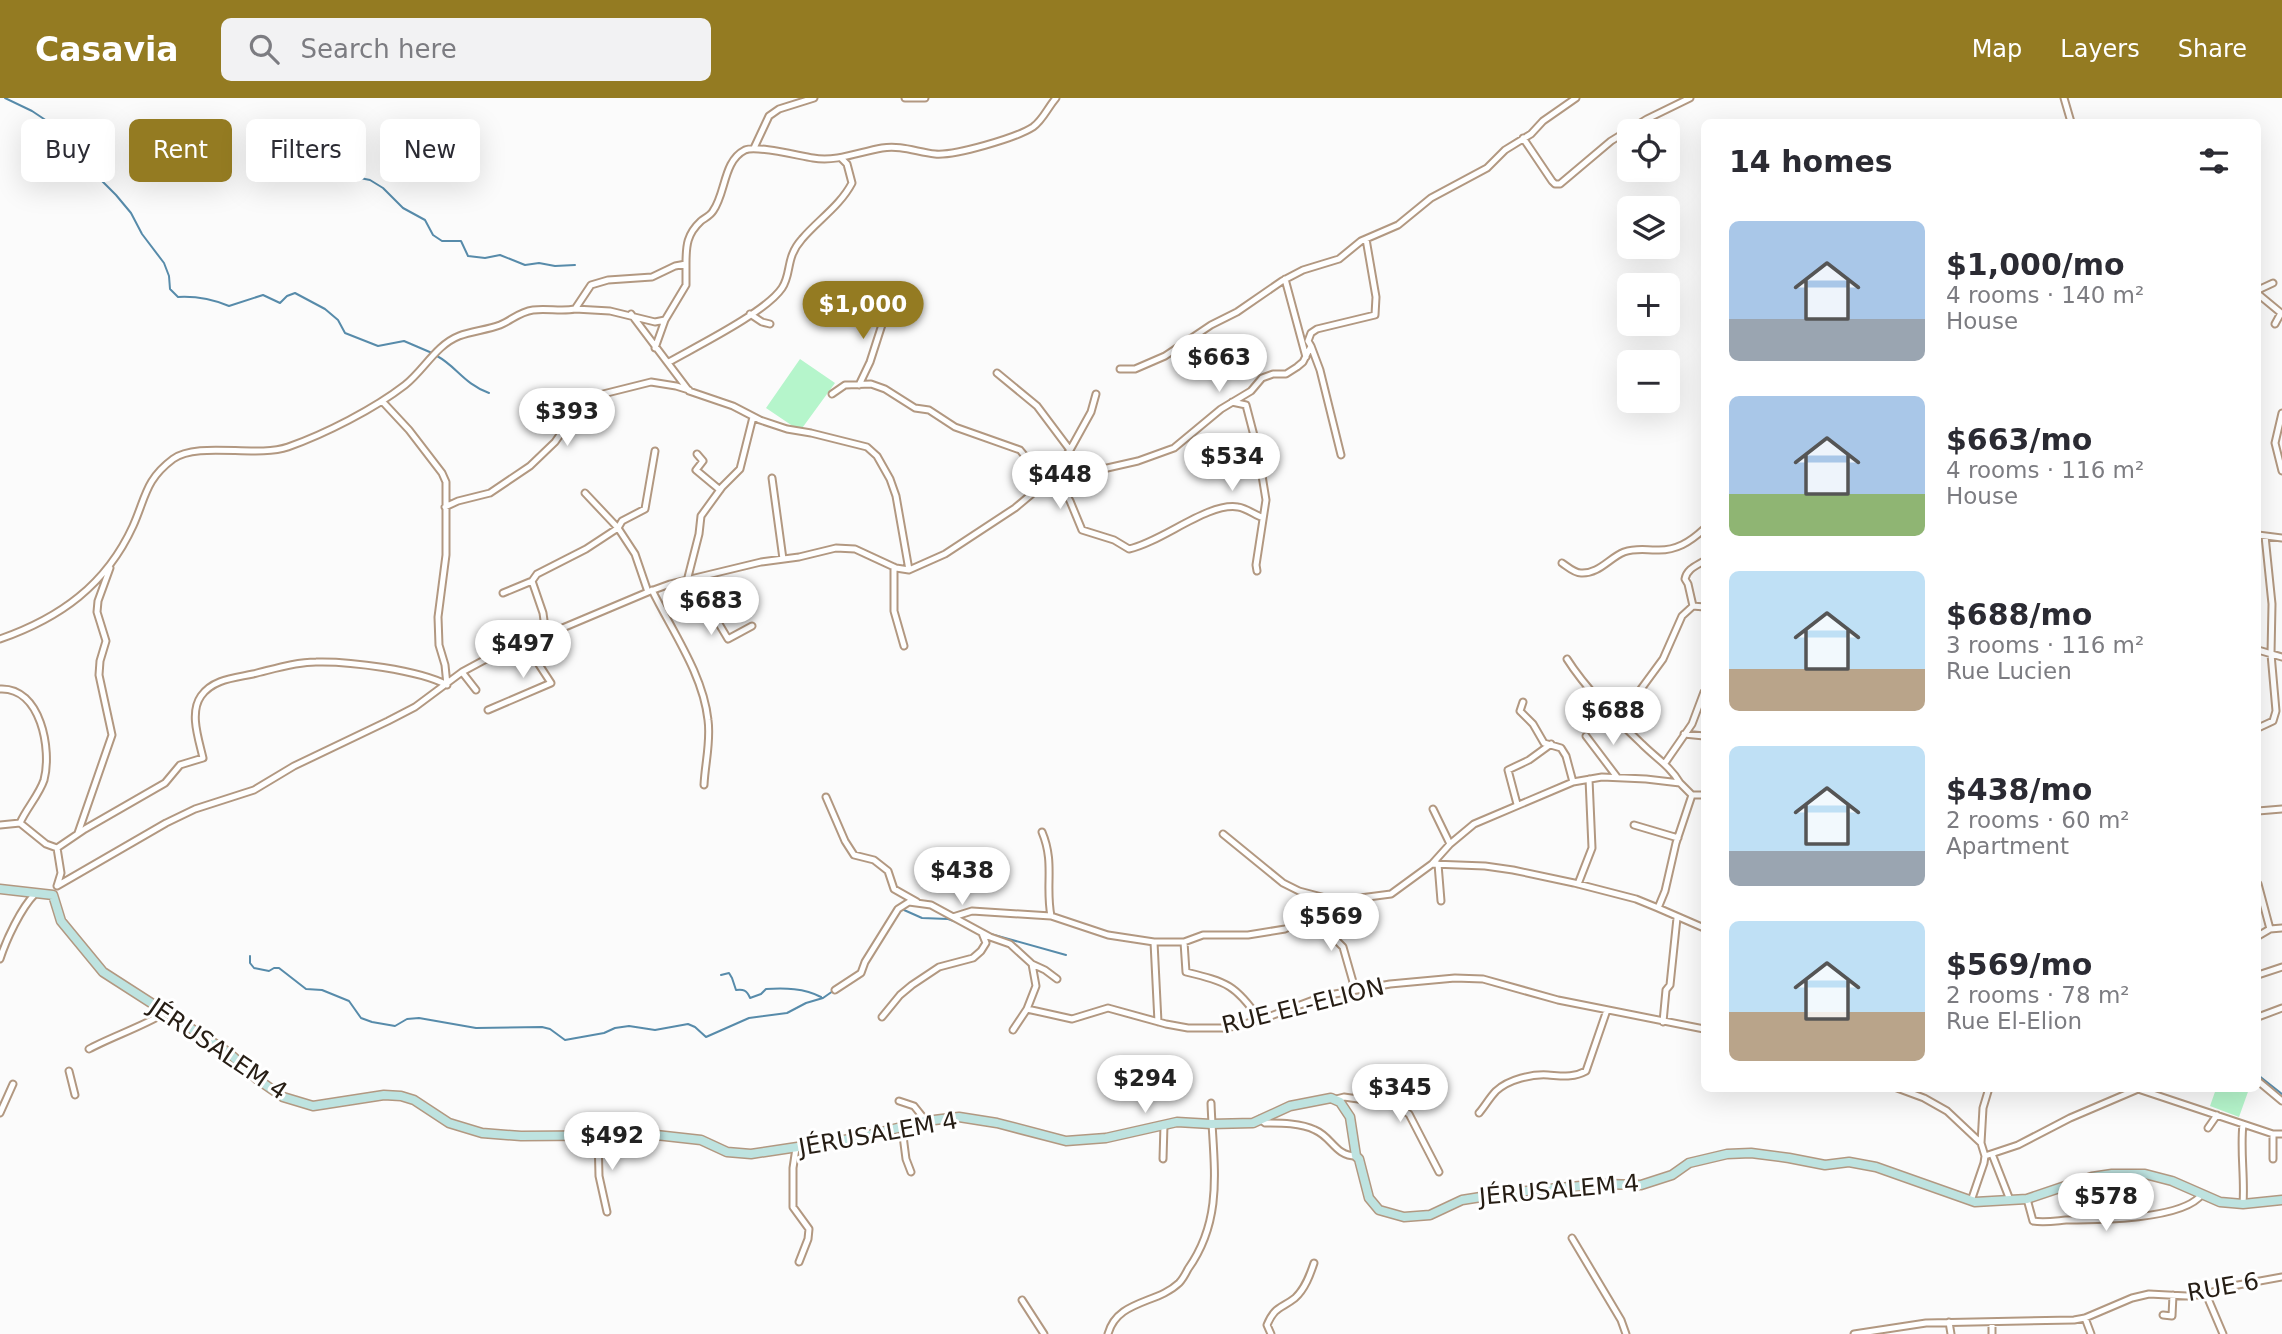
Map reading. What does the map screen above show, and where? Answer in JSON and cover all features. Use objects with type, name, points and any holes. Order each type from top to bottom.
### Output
[{"type":"street","points":[[754,148],[769,116],[779,109],[814,98]]},
{"type":"street","points":[[905,98],[925,98]]},
{"type":"street","points":[[654,348],[665,320],[686,285],[687,239],[695,227],[714,211],[724,179],[734,161],[744,151],[764,148],[816,159],[858,156],[882,148],[906,148],[937,154],[969,149],[1031,128],[1056,98]]},
{"type":"street","points":[[1120,369],[1135,369],[1165,356],[1285,279],[1303,270],[1339,259],[1366,239],[1398,225],[1431,198],[1487,168],[1505,150],[1576,98]]},
{"type":"street","points":[[1523,138],[1552,181],[1560,184],[1611,141],[1647,119],[1690,98]]},
{"type":"street","points":[[2064,98],[2070,119]]},
{"type":"street","points":[[669,362],[767,303],[783,287],[790,255],[800,240],[845,196],[852,183],[847,164],[840,158]]},
{"type":"street","points":[[1341,455],[1320,370],[1308,341],[1317,328],[1375,315],[1376,297],[1366,239]]},
{"type":"street","points":[[575,309],[591,285],[607,280],[652,277],[685,264]]},
{"type":"street","points":[[1285,279],[1306,357]]},
{"type":"street","points":[[2261,290],[2273,283]]},
{"type":"street","points":[[2261,295],[2281,313],[2275,324]]},
{"type":"street","points":[[859,385],[870,362],[888,306]]},
{"type":"street","points":[[78,833],[112,735],[99,675],[106,641],[97,612],[98,601],[110,567],[135,523],[154,475],[175,457],[203,451],[267,451],[287,448],[366,412],[415,376],[436,350],[457,336],[502,325],[519,313],[536,309],[575,309],[631,314],[655,321],[665,320]]},
{"type":"street","points":[[631,314],[689,391]]},
{"type":"street","points":[[750,314],[761,322],[770,324]]},
{"type":"street","points":[[1046,482],[1059,482],[1174,448],[1232,402],[1251,391],[1262,379],[1273,374],[1286,374],[1297,368],[1311,346]]},
{"type":"street","points":[[997,373],[1037,406],[1070,450]]},
{"type":"street","points":[[445,507],[458,500],[490,493],[530,466],[555,442],[575,414],[603,394],[651,382],[676,386],[787,429],[867,447],[877,456],[896,496],[909,570]]},
{"type":"street","points":[[832,394],[845,385],[878,386],[915,408],[929,410],[955,427],[1020,450],[1046,482]]},
{"type":"street","points":[[57,886],[166,823],[195,809],[254,790],[295,766],[405,712],[462,672],[523,640],[546,635],[650,591],[761,562],[836,548],[855,549],[894,567],[909,570],[945,554],[986,528],[1046,482],[1070,450],[1091,412],[1096,394]]},
{"type":"street","points":[[382,401],[410,430],[446,482],[446,555],[438,617],[439,645],[447,685]]},
{"type":"street","points":[[1232,402],[1246,405],[1264,482],[1266,500],[1256,565],[1258,571]]},
{"type":"street","points":[[2282,413],[2275,443],[2282,471]]},
{"type":"street","points":[[752,626],[728,639],[690,580],[701,516],[740,468],[753,417]]},
{"type":"street","points":[[503,593],[533,581],[537,574],[586,549],[618,528],[622,521],[645,509],[655,451]]},
{"type":"street","points":[[697,454],[703,461],[696,470],[720,490]]},
{"type":"street","points":[[772,478],[783,559]]},
{"type":"street","points":[[1059,482],[1082,530],[1114,540],[1129,549],[1150,542],[1216,509],[1240,507],[1263,518]]},
{"type":"street","points":[[585,493],[618,528],[635,554],[650,591],[689,660],[708,718],[709,743],[704,785]]},
{"type":"street","points":[[1562,563],[1574,571],[1589,572],[1605,566],[1620,554],[1634,550],[1679,548],[1701,532]]},
{"type":"street","points":[[2261,535],[2282,538]]},
{"type":"street","points":[[2265,536],[2272,604],[2271,654],[2276,711],[2273,721]]},
{"type":"street","points":[[1693,606],[1685,579],[1691,568],[1701,563]]},
{"type":"street","points":[[0,639],[50,618],[110,567]]},
{"type":"street","points":[[894,567],[894,611],[904,646]]},
{"type":"street","points":[[533,581],[543,613],[546,635]]},
{"type":"street","points":[[2272,604],[2282,605]]},
{"type":"street","points":[[1623,723],[1641,690],[1662,662],[1682,616],[1693,606],[1701,607]]},
{"type":"street","points":[[488,710],[551,683],[523,640]]},
{"type":"street","points":[[2261,651],[2282,657]]},
{"type":"street","points":[[1567,659],[1643,745],[1665,763],[1680,783],[1692,795],[1701,795]]},
{"type":"street","points":[[57,848],[164,783],[180,765],[203,758],[195,712],[200,697],[212,684],[316,662],[388,668],[447,685]]},
{"type":"street","points":[[462,672],[477,690]]},
{"type":"street","points":[[0,689],[18,693],[30,705],[39,718],[48,753],[44,781],[20,823]]},
{"type":"street","points":[[1665,763],[1692,724],[1701,700]]},
{"type":"street","points":[[1523,702],[1520,711],[1533,724],[1544,743],[1561,748],[1573,782]]},
{"type":"street","points":[[2261,727],[2282,720]]},
{"type":"street","points":[[1684,734],[1701,736]]},
{"type":"street","points":[[1586,736],[1617,777]]},
{"type":"street","points":[[1517,804],[1508,770],[1529,760],[1551,744]]},
{"type":"street","points":[[1223,834],[1283,883],[1298,891],[1337,901],[1391,894],[1435,864],[1450,844],[1474,824],[1573,782],[1617,777],[1680,783]]},
{"type":"street","points":[[1578,884],[1592,848],[1588,779]]},
{"type":"street","points":[[1658,908],[1692,795]]},
{"type":"street","points":[[827,797],[845,841],[854,855],[874,860],[888,871],[897,891],[917,902]]},
{"type":"street","points":[[1433,809],[1450,844]]},
{"type":"street","points":[[2261,811],[2282,809]]},
{"type":"street","points":[[0,825],[20,823],[46,844],[57,848]]},
{"type":"street","points":[[1634,825],[1678,838]]},
{"type":"street","points":[[1042,832],[1051,862],[1048,892],[1051,916]]},
{"type":"street","points":[[0,889],[53,895],[61,873],[57,848]]},
{"type":"street","points":[[1435,864],[1513,870],[1578,884],[1636,899],[1701,927]]},
{"type":"street","points":[[1435,864],[1441,901]]},
{"type":"street","points":[[0,959],[8,937],[35,894]]},
{"type":"street","name":"JÉRUSALEM 4","points":[[53,895],[61,921],[103,972],[229,1053],[257,1079],[283,1097],[313,1106],[384,1095],[401,1096],[414,1100],[449,1123],[467,1130],[521,1136],[656,1135],[701,1140],[727,1152],[751,1154],[959,1117],[997,1123],[1066,1141],[1106,1138],[1177,1122],[1253,1122],[1290,1106],[1313,1100],[1336,1099],[1350,1117],[1356,1156],[1369,1198],[1379,1210],[1404,1217],[1430,1215],[1462,1200],[1506,1194],[1602,1184],[1641,1185],[1672,1175],[1689,1163],[1727,1154],[1751,1153],[1825,1166],[1849,1162],[1876,1167],[1971,1201],[2028,1199],[2092,1177],[2112,1174],[2145,1174],[2172,1181],[2220,1202],[2243,1204],[2282,1200]]},
{"type":"street","points":[[2261,895],[2270,929]]},
{"type":"street","points":[[953,917],[972,911],[1051,916],[1108,935],[1154,942],[1184,943],[1203,935],[1267,933],[1285,929],[1318,914],[1337,901]]},
{"type":"street","points":[[835,990],[861,973],[898,909],[909,902],[931,905],[1010,944],[1032,964],[1057,979]]},
{"type":"street","points":[[1318,914],[1343,947],[1355,989]]},
{"type":"street","points":[[1663,1022],[1677,918]]},
{"type":"street","points":[[2261,934],[2270,929],[2282,928]]},
{"type":"street","points":[[882,1017],[900,995],[940,967],[973,958],[986,943],[981,932]]},
{"type":"street","points":[[1154,942],[1158,1022]]},
{"type":"street","points":[[1184,943],[1186,972],[1230,985],[1239,992],[1260,1020]]},
{"type":"street","points":[[1013,1030],[1027,1009],[1036,986],[1032,964]]},
{"type":"street","points":[[2261,974],[2282,967]]},
{"type":"street","name":"RUE EL-ELION","points":[[1027,1009],[1072,1019],[1108,1008],[1188,1028],[1227,1028],[1260,1020],[1324,996],[1355,989],[1455,978],[1483,979],[1558,1000],[1701,1028]]},
{"type":"street","points":[[2261,1016],[2282,1008]]},
{"type":"street","points":[[1479,1113],[1497,1090],[1508,1083],[1544,1075],[1575,1077],[1586,1071],[1606,1010]]},
{"type":"street","points":[[89,1049],[139,1024],[159,1018],[165,1012]]},
{"type":"street","points":[[69,1071],[75,1094]]},
{"type":"street","points":[[0,1113],[13,1084]]},
{"type":"street","points":[[2261,1084],[2282,1101]]},
{"type":"street","points":[[1908,1092],[1947,1111],[1981,1143]]},
{"type":"street","points":[[1971,1201],[1985,1156],[1981,1143],[1983,1108],[1988,1092]]},
{"type":"street","points":[[1985,1156],[2018,1145],[2070,1118],[2131,1092]]},
{"type":"street","points":[[2147,1092],[2273,1134],[2282,1134]]},
{"type":"street","points":[[1336,1099],[1344,1097],[1394,1105],[1409,1114],[1438,1172]]},
{"type":"street","points":[[899,1101],[914,1106],[926,1121]]},
{"type":"street","points":[[1108,1334],[1110,1327],[1126,1308],[1153,1298],[1179,1283],[1201,1251],[1209,1228],[1213,1201],[1215,1161],[1211,1103]]},
{"type":"street","points":[[2208,1128],[2217,1115]]},
{"type":"street","points":[[1260,1119],[1314,1129],[1340,1152],[1356,1156]]},
{"type":"street","points":[[2243,1124],[2243,1204]]},
{"type":"street","points":[[1163,1159],[1164,1125]]},
{"type":"street","points":[[902,1128],[906,1159],[911,1172]]},
{"type":"street","points":[[2273,1134],[2273,1159]]},
{"type":"street","points":[[598,1136],[601,1193],[607,1212]]},
{"type":"street","points":[[796,1148],[793,1207],[808,1229],[808,1239],[799,1262]]},
{"type":"street","points":[[1992,1154],[2010,1200]]},
{"type":"street","points":[[2028,1199],[2033,1221],[2099,1221],[2123,1220],[2183,1206],[2195,1202],[2202,1194]]},
{"type":"street","points":[[1572,1238],[1622,1320],[1626,1334]]},
{"type":"street","points":[[1271,1334],[1268,1325],[1271,1315],[1297,1297],[1314,1262]]},
{"type":"street","name":"RUE 6","points":[[1854,1334],[1949,1322],[1993,1323],[2085,1318],[2132,1298],[2149,1294],[2206,1294],[2227,1287],[2282,1277]]},
{"type":"street","points":[[2206,1294],[2223,1334]]},
{"type":"street","points":[[2163,1315],[2172,1316],[2173,1295]]},
{"type":"street","points":[[1022,1300],[1044,1334]]},
{"type":"street","points":[[2085,1318],[2091,1334]]},
{"type":"street","points":[[1949,1322],[1951,1334]]},
{"type":"street","points":[[1992,1334],[1993,1323]]},
{"type":"street","points":[[1906,1326],[1907,1334]]},
{"type":"green space","points":[[800,359],[835,383],[800,431],[766,408]]},
{"type":"green space","points":[[2215,1092],[2248,1092],[2239,1117],[2210,1106]]},
{"type":"waterway","points":[[5,98],[53,125],[80,159],[116,195],[164,263],[170,289],[178,297],[204,299],[229,306],[263,295],[280,303],[295,293],[325,309],[338,320],[345,333],[378,346],[404,341],[432,353]]},
{"type":"waterway","points":[[366,179],[383,188],[403,208],[425,220],[433,235],[442,241],[461,241],[468,256],[485,258],[500,255],[525,265],[575,265]]},
{"type":"waterway","points":[[437,356],[473,385],[489,393]]},
{"type":"waterway","points":[[904,910],[922,918],[948,919],[962,924]]},
{"type":"waterway","points":[[987,933],[1066,955]]},
{"type":"waterway","points":[[250,956],[250,963],[254,968],[269,971],[279,968],[306,989],[322,990],[349,1001],[361,1018],[372,1022],[395,1026],[407,1019],[419,1018],[476,1028],[542,1027],[550,1029],[565,1040],[629,1026],[655,1030],[688,1024],[706,1037],[749,1018],[787,1013],[833,991]]},
{"type":"waterway","points":[[721,975],[729,973],[736,990],[748,993],[750,998],[766,989],[801,990],[821,997]]},
{"type":"waterway","points":[[2261,1077],[2282,1094]]}]
